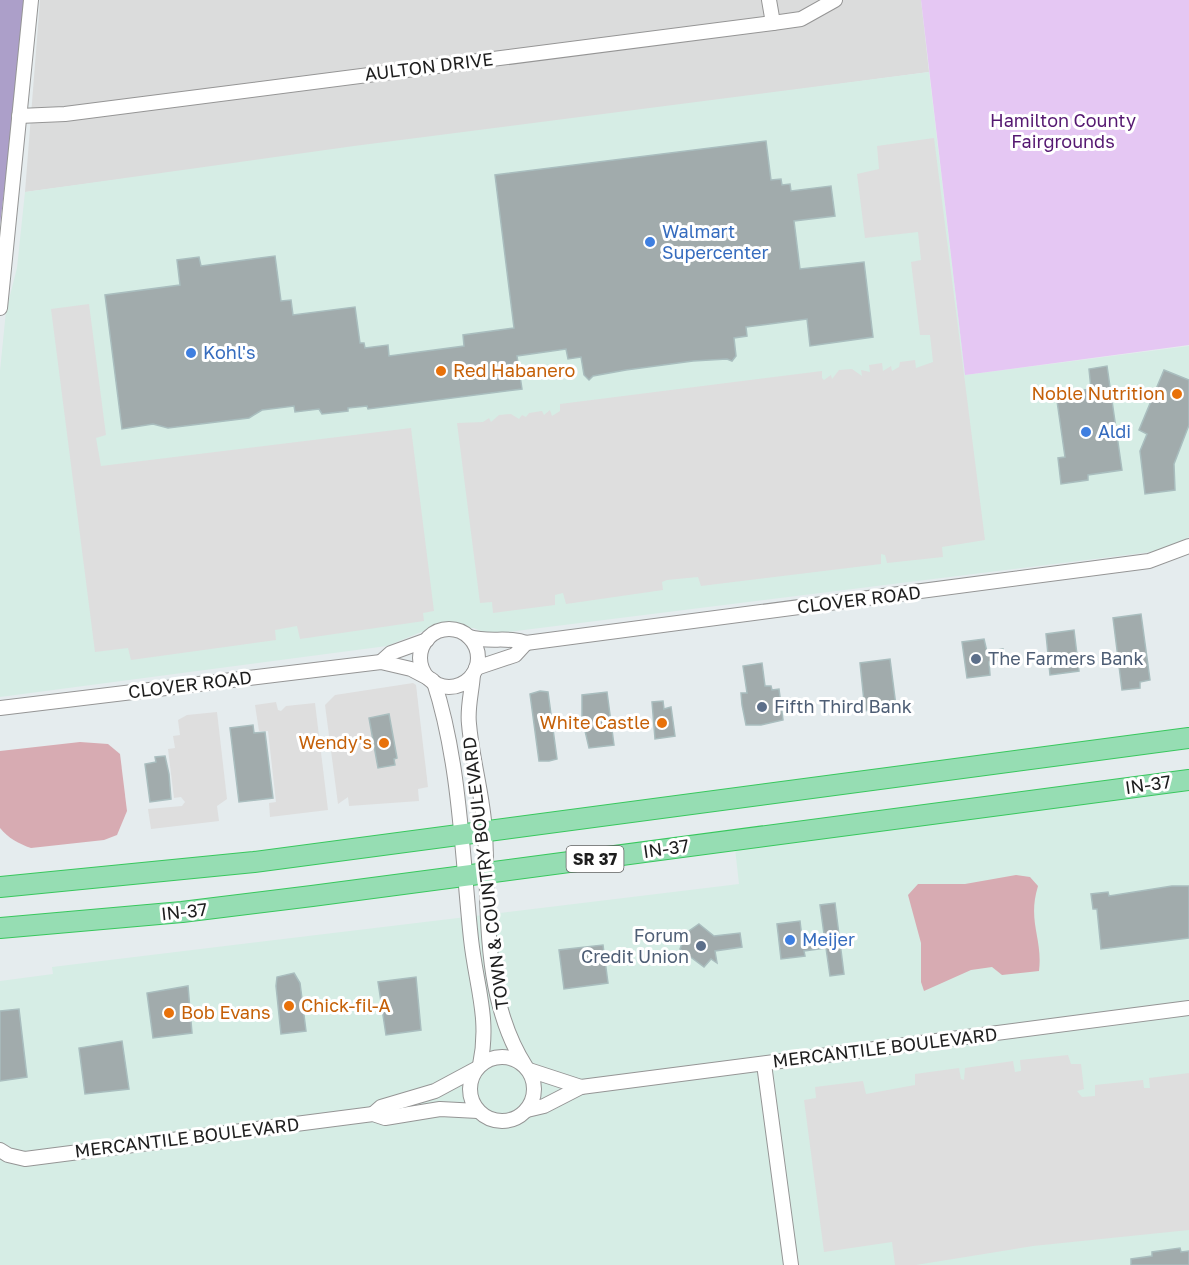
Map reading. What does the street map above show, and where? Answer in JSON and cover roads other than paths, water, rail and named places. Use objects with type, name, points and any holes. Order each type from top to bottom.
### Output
[{"type":"highway","name":"SR 37","points":[[0,887],[141,874],[485,831],[1189,738]]},
{"type":"highway","name":"IN-37","points":[[0,928],[182,912],[1189,780]]},
{"type":"street","points":[[0,308],[31,0]]},
{"type":"street","points":[[769,0],[773,23]]},
{"type":"street","name":"AULTON DRIVE","points":[[19,116],[65,114],[773,23],[801,19],[835,0]]},
{"type":"street","name":"CLOVER ROAD","points":[[470,637],[488,641],[518,640],[526,644],[1149,561],[1189,546]]},
{"type":"street","points":[[443,629],[462,632],[470,637],[477,648],[474,671],[459,685],[442,686],[426,674],[421,657],[427,640],[443,629]]},
{"type":"street","name":"CLOVER ROAD","points":[[381,662],[391,653],[427,640]]},
{"type":"street","name":"CLOVER ROAD","points":[[474,671],[515,655],[526,644]]},
{"type":"street","name":"CLOVER ROAD","points":[[0,708],[381,662],[411,669],[433,681]]},
{"type":"street","name":"TOWN & COUNTRY BOULEVARD","points":[[474,671],[468,722],[485,831],[486,898],[500,1004],[511,1043],[527,1068]]},
{"type":"street","name":"TOWN & COUNTRY BOULEVARD","points":[[433,681],[449,736],[476,978],[486,1023],[478,1067]]},
{"type":"street","name":"MERCANTILE BOULEVARD","points":[[527,1110],[544,1106],[581,1087],[1189,1008]]},
{"type":"street","points":[[501,1056],[510,1057],[527,1068],[535,1090],[527,1110],[513,1120],[502,1122],[491,1119],[478,1111],[470,1097],[470,1087],[478,1067],[492,1058],[501,1056]]},
{"type":"street","points":[[764,1064],[791,1265]]},
{"type":"street","name":"MERCANTILE BOULEVARD","points":[[373,1114],[381,1107],[435,1091],[478,1067]]},
{"type":"street","name":"MERCANTILE BOULEVARD","points":[[527,1068],[581,1087]]},
{"type":"street","name":"MERCANTILE BOULEVARD","points":[[1,1151],[25,1159],[373,1114],[385,1118],[440,1108],[478,1111]]},
{"type":"place","name":"Walmart Supercenter","points":[[650,242]]},
{"type":"place","name":"Kohl's","points":[[191,353]]},
{"type":"place","name":"Red Habanero","points":[[441,371]]},
{"type":"place","name":"Noble Nutrition","points":[[1177,394]]},
{"type":"place","name":"Aldi","points":[[1086,432]]},
{"type":"place","name":"The Farmers Bank","points":[[976,659]]},
{"type":"place","name":"Fifth Third Bank","points":[[762,707]]},
{"type":"place","name":"White Castle","points":[[662,723]]},
{"type":"place","name":"Wendy's","points":[[384,743]]},
{"type":"place","name":"Meijer","points":[[790,940]]},
{"type":"place","name":"Forum Credit Union","points":[[701,946]]},
{"type":"place","name":"Chick-fil-A","points":[[289,1006]]},
{"type":"place","name":"Bob Evans","points":[[169,1013]]},
{"type":"park label","name":"Hamilton County Fairgrounds","points":[[1063,131]]}]
